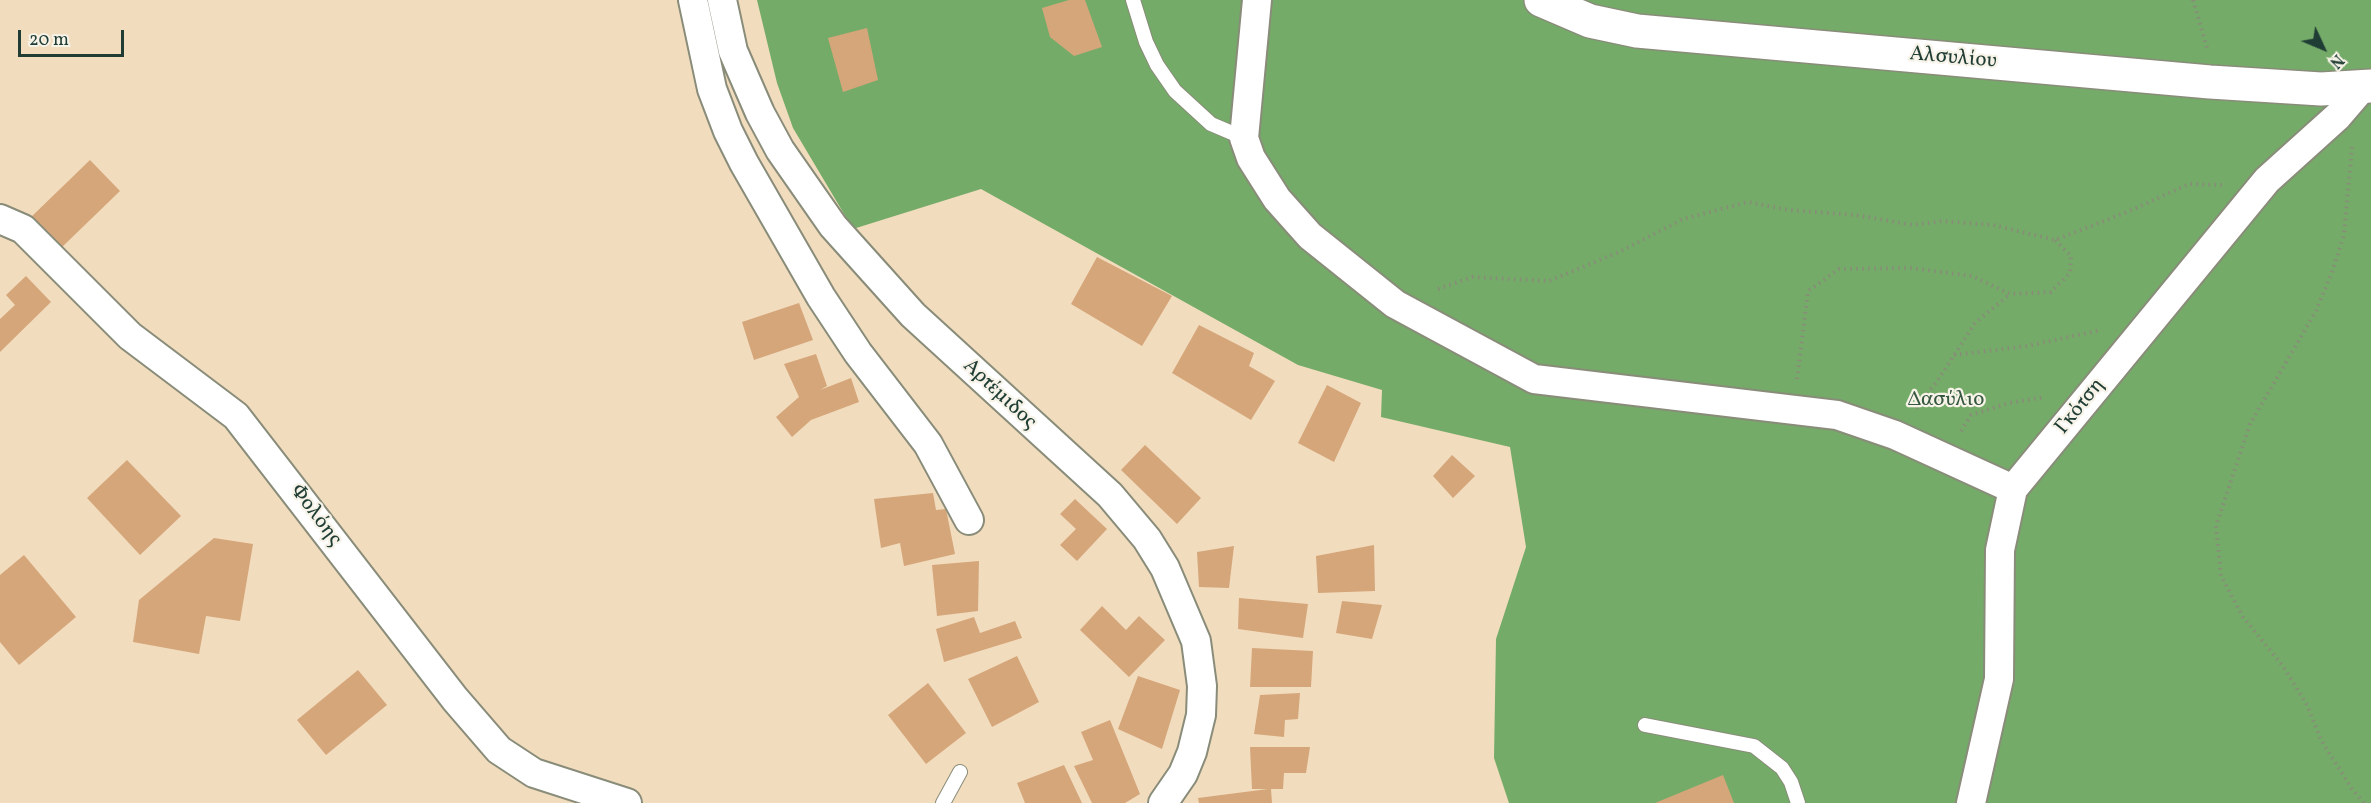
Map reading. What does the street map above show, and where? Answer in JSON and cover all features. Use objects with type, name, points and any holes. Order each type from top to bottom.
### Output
[{"type":"street","points":[[693,0],[712,89],[728,131],[744,163],[821,297],[858,353],[928,444],[969,520]]},
{"type":"street","name":"Αρτέμιδος","points":[[722,0],[733,51],[760,113],[780,150],[833,226],[913,315],[1110,495],[1147,539],[1164,568],[1196,641],[1202,686],[1201,715],[1192,752],[1183,774],[1163,803]]},
{"type":"street","points":[[1257,0],[1244,138],[1263,180],[1310,236],[1395,304],[1534,379],[1794,408],[1837,415],[1895,435],[2013,489]]},
{"type":"street","name":"Αλσυλίου","points":[[1541,0],[1566,13],[1617,29],[2210,82],[2321,89],[2366,87]]},
{"type":"street","name":"Γκότση","points":[[1971,803],[1999,679],[2000,550],[2013,489],[2267,180],[2338,116],[2366,87]]},
{"type":"street","name":"Φολόης","points":[[0,219],[23,229],[130,336],[236,416],[454,699],[499,750],[534,773],[627,803]]},
{"type":"lane","points":[[1132,0],[1150,50],[1175,91],[1211,124],[1244,138]]},
{"type":"lane","points":[[1645,725],[1754,746],[1782,768],[1791,782],[1798,803]]},
{"type":"lane","points":[[943,803],[960,772]]},
{"type":"path","points":[[2193,0],[2206,39],[2210,82]]},
{"type":"path","points":[[2352,139],[2344,235],[2332,272],[2316,311],[2250,424],[2216,526],[2221,576],[2243,617],[2283,666],[2307,705],[2321,740],[2352,789],[2364,803]]},
{"type":"path","points":[[2055,240],[2127,212],[2189,184],[2222,185],[2267,180]]},
{"type":"path","points":[[2219,192],[2222,185]]},
{"type":"path","points":[[1395,304],[1472,278],[1549,281],[1619,252],[1683,219],[1748,202],[1789,210],[1856,215],[1913,225],[1942,221],[1993,225],[2055,240],[2071,256],[2070,273],[2051,292],[2010,294],[1972,276],[1910,268],[1839,269],[1808,291],[1794,408]]},
{"type":"path","points":[[1895,435],[1954,356],[1975,323],[2010,294]]},
{"type":"path","points":[[1954,356],[2027,346],[2102,330],[2109,326]]},
{"type":"path","points":[[1944,457],[1971,415],[2009,403],[2049,396]]},
{"type":"green space","name":"Δασύλιο","points":[[757,0],[2371,0],[2371,803],[1509,803],[1494,758],[1496,639],[1526,547],[1510,447],[1381,417],[1382,390],[1298,365],[981,189],[853,229],[793,128],[777,83]]},
{"type":"building","points":[[1069,0],[1085,0],[1102,47],[1074,56],[1050,37],[1042,8]]},
{"type":"building","points":[[867,28],[878,80],[843,92],[828,38]]},
{"type":"building","points":[[90,160],[120,191],[59,250],[29,219]]},
{"type":"building","points":[[1097,257],[1172,296],[1142,346],[1071,304]]},
{"type":"building","points":[[26,276],[51,302],[0,352],[0,319],[15,305],[6,295]]},
{"type":"building","points":[[799,303],[813,340],[754,360],[742,322]]},
{"type":"building","points":[[1199,325],[1254,353],[1249,366],[1275,381],[1251,420],[1172,373]]},
{"type":"building","points":[[816,354],[827,386],[820,390],[851,378],[859,402],[811,420],[792,437],[776,417],[799,397],[784,364]]},
{"type":"building","points":[[1327,385],[1361,403],[1334,462],[1298,443]]},
{"type":"building","points":[[1145,445],[1201,498],[1177,524],[1121,470]]},
{"type":"building","points":[[1452,455],[1475,476],[1453,498],[1433,476]]},
{"type":"building","points":[[127,460],[181,516],[140,555],[87,498]]},
{"type":"building","points":[[933,493],[936,510],[946,509],[955,554],[904,566],[900,543],[881,548],[874,499]]},
{"type":"building","points":[[1075,499],[1107,529],[1077,561],[1060,545],[1076,529],[1060,514]]},
{"type":"building","points":[[214,538],[253,544],[240,621],[206,616],[199,654],[133,642],[139,600]]},
{"type":"building","points":[[1374,545],[1375,591],[1318,593],[1316,556]]},
{"type":"building","points":[[1234,546],[1229,588],[1199,587],[1197,552]]},
{"type":"building","points":[[24,555],[76,617],[19,665],[0,642],[0,575]]},
{"type":"building","points":[[979,561],[978,611],[937,616],[932,565]]},
{"type":"building","points":[[1239,598],[1308,604],[1303,638],[1238,629]]},
{"type":"building","points":[[1342,601],[1382,605],[1372,639],[1336,633]]},
{"type":"building","points":[[1102,606],[1126,630],[1139,616],[1165,640],[1129,677],[1080,630]]},
{"type":"building","points":[[974,617],[980,633],[1015,621],[1022,638],[944,662],[936,629]]},
{"type":"building","points":[[1252,648],[1313,651],[1311,687],[1250,687]]},
{"type":"building","points":[[1017,656],[1039,702],[992,727],[968,679]]},
{"type":"building","points":[[358,670],[387,705],[326,755],[297,720]]},
{"type":"building","points":[[1138,676],[1180,690],[1162,749],[1118,729]]},
{"type":"building","points":[[928,683],[966,733],[926,764],[888,715]]},
{"type":"building","points":[[1300,693],[1298,719],[1285,720],[1284,737],[1254,734],[1260,695]]},
{"type":"building","points":[[1110,720],[1140,794],[1125,803],[1092,803],[1074,766],[1093,760],[1081,732]]},
{"type":"building","points":[[1250,747],[1310,747],[1306,773],[1284,773],[1283,789],[1271,789],[1272,803],[1199,803],[1198,798],[1268,789],[1252,789]]},
{"type":"building","points":[[1064,765],[1082,803],[1025,803],[1017,783]]},
{"type":"building","points":[[1723,775],[1734,803],[1655,803]]}]
